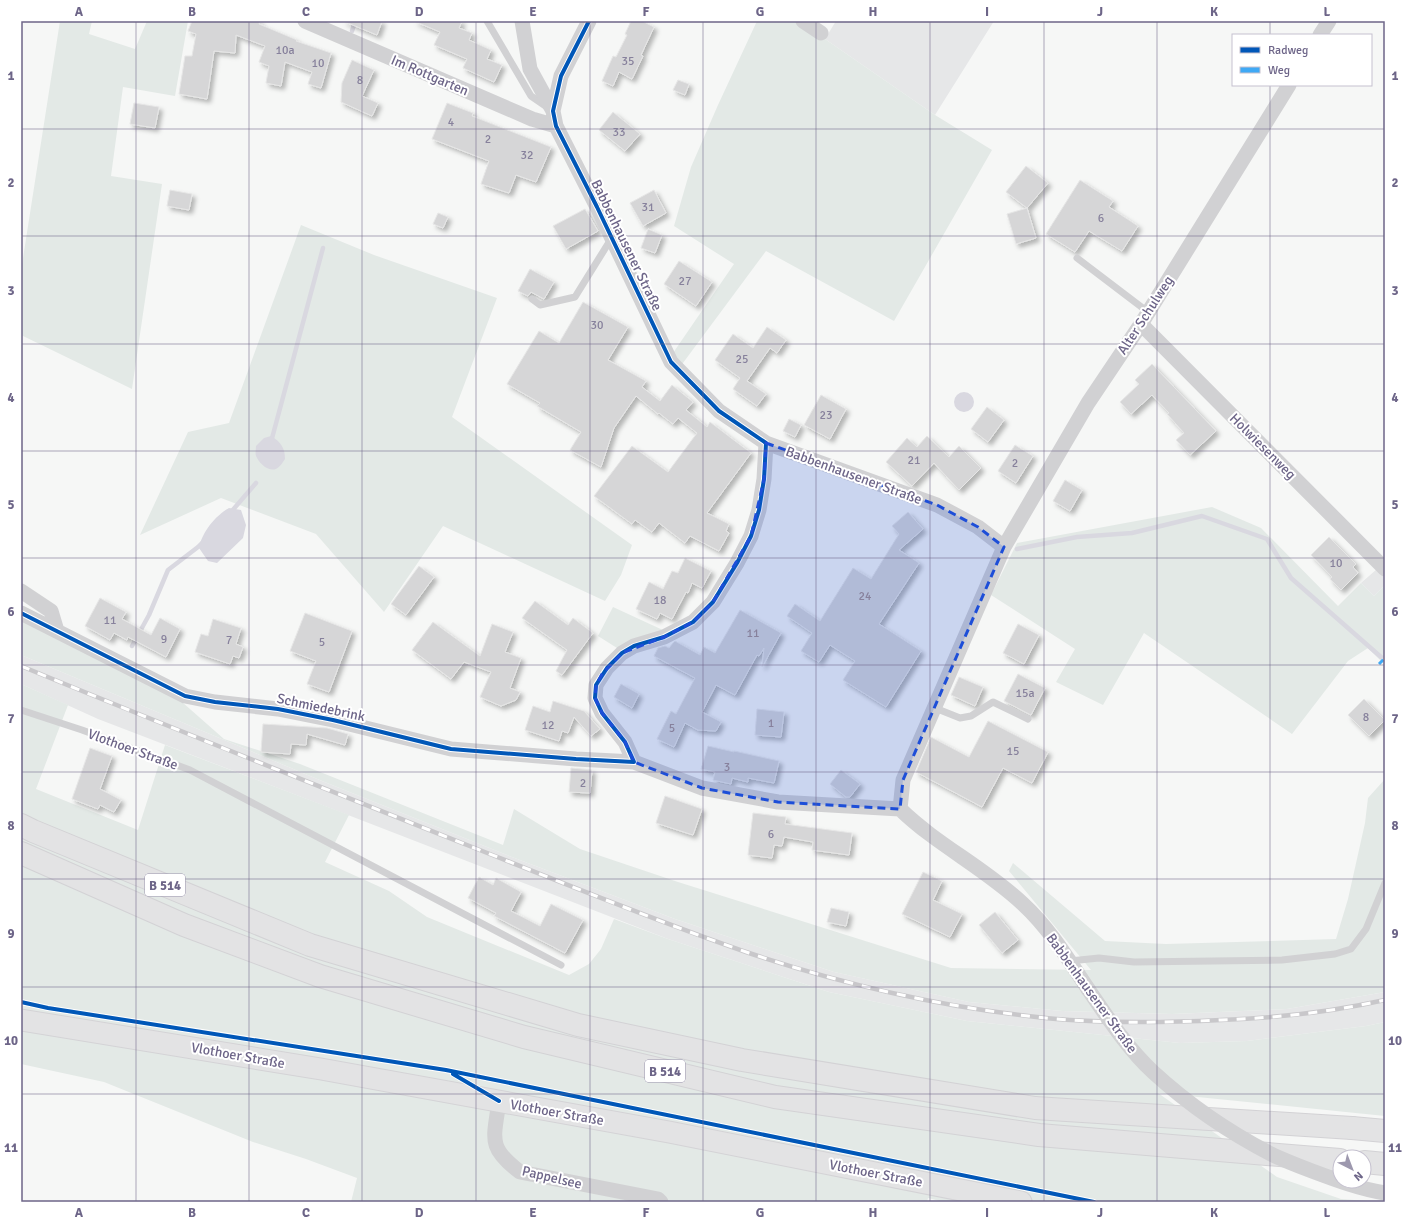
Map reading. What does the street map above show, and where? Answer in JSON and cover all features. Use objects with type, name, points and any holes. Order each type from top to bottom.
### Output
[{"type":"highway","name":"B 514","points":[[21,825],[310,944],[578,1025],[742,1060],[1035,1108],[1385,1131]]},
{"type":"highway","name":"B 514","points":[[21,853],[184,924],[320,976],[524,1037],[775,1097],[1039,1135],[1332,1159]]},
{"type":"highway","points":[[1372,1163],[1385,1164]]},
{"type":"main road","name":"Vlothoer Straße","points":[[21,1020],[305,1067],[669,1132],[1021,1202]]},
{"type":"street","name":"Im Rottgarten","points":[[305,21],[532,119],[555,118]]},
{"type":"street","name":"Babbenhausener Straße","points":[[522,21],[530,69],[555,118],[611,239],[671,362],[719,411],[766,443],[937,505],[978,527],[1004,547]]},
{"type":"street","points":[[555,118],[561,76],[589,21]]},
{"type":"street","points":[[803,21],[821,33]]},
{"type":"street","points":[[1321,34],[1329,21]]},
{"type":"street","name":"Alter Schulweg","points":[[1004,547],[1088,403],[1145,318],[1288,86]]},
{"type":"street","name":"Holwiesenweg","points":[[1145,318],[1385,569]]},
{"type":"street","points":[[766,443],[763,487],[759,510],[751,536],[737,563],[713,602],[693,622],[664,637],[634,646],[622,653],[607,668],[596,685],[595,698],[602,712],[625,742],[634,762],[702,788],[778,802],[900,808],[904,780],[1004,547]]},
{"type":"street","points":[[21,592],[51,611],[57,631]]},
{"type":"street","name":"Schmiedebrink","points":[[21,613],[185,696],[215,702],[292,711],[451,749],[634,762]]},
{"type":"street","name":"Babbenhausener Straße","points":[[900,808],[916,824],[994,879],[1024,904],[1056,940],[1126,1043],[1153,1072],[1188,1101],[1228,1129],[1274,1155],[1334,1180],[1376,1192],[1385,1193]]},
{"type":"street","name":"Pappelsee","points":[[499,1102],[494,1136],[496,1149],[508,1163],[520,1172],[658,1199],[661,1202]]},
{"type":"lane","points":[[487,21],[531,96],[555,118]]},
{"type":"lane","points":[[532,299],[540,305],[575,297],[611,239]]},
{"type":"lane","points":[[1077,258],[1145,318]]},
{"type":"lane","points":[[935,708],[960,718],[971,716],[993,702],[1028,719]]},
{"type":"lane","name":"Vlothoer Straße","points":[[21,710],[82,730],[190,770],[560,965]]},
{"type":"lane","points":[[1070,960],[1099,958],[1134,962],[1282,960],[1335,954],[1351,949],[1366,929],[1385,883]]},
{"type":"highlighted area","points":[[766,443],[937,505],[978,527],[1004,547],[903,780],[900,809],[778,802],[702,788],[634,762],[625,742],[602,713],[595,698],[596,685],[602,674],[622,653],[664,637],[693,622],[713,602],[751,536],[764,479]]},
{"type":"shaded area","points":[[60,21],[92,21],[89,34],[135,49],[147,21],[188,21],[175,96],[123,87],[111,176],[162,184],[132,389],[21,335],[21,271]]},
{"type":"shaded area","points":[[757,21],[797,21],[935,115],[992,150],[894,321],[766,251],[680,367],[673,353],[734,264],[674,226],[691,167]]},
{"type":"shaded area","points":[[836,21],[994,21],[935,115],[825,39]]},
{"type":"shaded area","points":[[301,225],[374,255],[497,298],[452,417],[632,545],[621,575],[605,601],[443,526],[384,612],[316,534],[221,498],[140,535],[188,432],[229,423]]},
{"type":"shaded area","points":[[960,392],[968,392],[974,398],[974,406],[968,412],[960,412],[954,406],[954,398]]},
{"type":"shaded area","points":[[271,436],[282,446],[285,455],[285,459],[281,464],[273,470],[262,464],[256,456],[256,446],[264,438]]},
{"type":"shaded area","points":[[1212,507],[1261,528],[1338,606],[1361,583],[1374,596],[1385,585],[1385,665],[1368,648],[1348,661],[1292,734],[1144,633],[1103,705],[1056,682],[1075,649],[991,595],[1017,543]]},
{"type":"shaded area","points":[[229,508],[241,510],[246,525],[243,538],[217,563],[208,561],[199,548],[203,536],[214,520]]},
{"type":"shaded area","points":[[1385,562],[1385,585],[1374,596],[1361,583]]},
{"type":"shaded area","points":[[21,606],[182,702],[224,739],[300,764],[503,845],[514,809],[580,849],[678,882],[951,968],[1091,970],[1009,871],[1013,863],[1105,941],[1166,944],[1336,939],[1348,899],[1365,823],[1368,798],[1385,779],[1385,992],[1287,1009],[1172,1014],[1062,1011],[969,1002],[834,972],[675,919],[507,855],[322,781],[21,655]]},
{"type":"shaded area","points":[[613,607],[665,631],[617,648],[598,636]]},
{"type":"shaded area","points":[[21,655],[322,781],[507,855],[675,919],[834,972],[969,1002],[1062,1011],[1172,1014],[1287,1009],[1385,992],[1385,1022],[1366,1026],[1247,1041],[1180,1043],[967,1021],[829,992],[668,939],[98,719],[21,684]]},
{"type":"shaded area","points":[[21,684],[68,705],[36,789],[138,830],[165,745],[349,815],[325,862],[389,891],[427,917],[569,975],[589,964],[601,949],[614,919],[668,939],[829,992],[967,1021],[1180,1043],[1247,1041],[1366,1026],[1385,1022],[1385,1116],[1158,1093],[1277,1177],[1341,1199],[1381,1202],[944,1202],[928,1198],[927,1202],[351,1202],[357,1178],[306,1159],[253,1142],[104,1082],[21,1064]]},
{"type":"building","points":[[192,21],[260,21],[259,24],[297,40],[296,41],[331,53],[321,88],[308,84],[312,72],[285,62],[281,86],[266,83],[269,66],[259,62],[265,46],[236,35],[235,53],[214,51],[207,99],[179,94],[185,56],[192,56],[196,34],[188,31]]},
{"type":"building","points":[[343,21],[382,21],[377,35]]},
{"type":"building","points":[[414,21],[462,21],[459,28],[472,33],[469,40],[491,50],[487,59],[502,65],[494,82],[463,68],[467,59],[434,45],[440,32]]},
{"type":"building","points":[[631,21],[642,21],[654,27],[632,79],[619,72],[613,86],[602,81],[613,56],[616,57],[627,35],[625,34]]},
{"type":"building","points":[[352,60],[374,70],[362,96],[378,103],[372,116],[341,102],[342,83]]},
{"type":"building","points":[[678,80],[689,84],[685,95],[673,90]]},
{"type":"building","points":[[134,103],[159,107],[155,128],[130,124]]},
{"type":"building","points":[[447,103],[473,113],[472,116],[551,147],[536,182],[516,175],[509,193],[481,184],[489,161],[432,139]]},
{"type":"building","points":[[613,112],[640,134],[625,151],[599,130]]},
{"type":"building","points":[[1026,166],[1048,183],[1027,208],[1006,192]]},
{"type":"building","points":[[1080,180],[1113,201],[1109,207],[1138,226],[1122,251],[1089,231],[1075,252],[1046,234]]},
{"type":"building","points":[[170,190],[192,194],[189,210],[167,206]]},
{"type":"building","points":[[654,190],[666,213],[643,226],[630,203]]},
{"type":"building","points":[[1027,208],[1036,238],[1016,244],[1007,214]]},
{"type":"building","points":[[585,209],[598,231],[566,249],[553,226]]},
{"type":"building","points":[[438,213],[448,217],[443,228],[433,224]]},
{"type":"building","points":[[648,229],[662,235],[655,253],[641,248]]},
{"type":"building","points":[[679,261],[712,282],[696,306],[664,284]]},
{"type":"building","points":[[530,269],[554,282],[544,299],[531,292],[528,296],[518,291]]},
{"type":"building","points":[[583,302],[628,327],[608,360],[646,381],[642,387],[660,401],[672,385],[693,402],[686,410],[707,427],[710,422],[751,453],[707,513],[729,524],[726,531],[729,533],[719,551],[690,536],[685,543],[659,523],[652,532],[635,520],[632,524],[594,496],[632,446],[668,472],[697,433],[678,418],[673,424],[636,396],[614,428],[601,467],[570,450],[581,432],[537,406],[540,403],[507,384],[539,331],[559,343]]},
{"type":"building","points":[[767,327],[786,340],[777,353],[770,348],[747,381],[766,394],[757,406],[733,389],[740,378],[715,360],[733,334],[753,348]]},
{"type":"building","points":[[1152,364],[1216,431],[1190,455],[1176,440],[1184,433],[1167,414],[1169,413],[1152,395],[1131,414],[1120,402],[1139,384],[1135,380]]},
{"type":"building","points":[[821,395],[846,409],[830,439],[804,425]]},
{"type":"building","points":[[987,407],[1004,420],[988,442],[971,429]]},
{"type":"building","points":[[789,419],[801,425],[795,437],[783,431]]},
{"type":"building","points":[[927,436],[949,457],[959,446],[981,468],[959,490],[934,463],[912,486],[886,462],[907,438],[917,447]]},
{"type":"building","points":[[1015,445],[1033,456],[1016,483],[998,471]]},
{"type":"building","points":[[1065,480],[1082,490],[1070,511],[1053,501]]},
{"type":"building","points":[[908,512],[923,529],[899,550],[919,563],[879,624],[921,651],[886,707],[843,680],[855,661],[830,645],[819,662],[801,651],[812,633],[787,616],[795,604],[820,621],[853,568],[871,579],[899,534],[892,526]]},
{"type":"building","points":[[1329,537],[1356,564],[1353,567],[1358,573],[1341,590],[1330,579],[1332,577],[1311,555]]},
{"type":"building","points":[[685,558],[711,571],[702,588],[692,583],[688,593],[686,592],[672,619],[660,613],[657,619],[636,609],[649,582],[663,589],[672,571],[678,573]]},
{"type":"building","points":[[419,566],[434,577],[406,615],[391,604]]},
{"type":"building","points":[[100,598],[126,612],[122,619],[151,635],[160,618],[180,629],[166,657],[128,637],[127,640],[114,633],[110,640],[85,626]]},
{"type":"building","points":[[535,601],[568,625],[573,618],[593,633],[562,675],[556,671],[567,650],[522,618]]},
{"type":"building","points":[[740,610],[781,633],[762,667],[764,648],[759,656],[757,655],[735,695],[716,685],[702,712],[721,722],[716,731],[698,730],[685,723],[674,747],[657,739],[671,711],[676,714],[695,678],[654,656],[658,648],[665,646],[669,648],[675,641],[700,655],[704,647],[715,653]]},
{"type":"building","points":[[305,613],[352,631],[329,692],[307,684],[316,661],[290,651]]},
{"type":"building","points":[[213,619],[241,628],[236,644],[243,647],[239,658],[233,656],[230,664],[195,652],[201,634],[208,636]]},
{"type":"building","points":[[433,622],[480,656],[492,624],[513,632],[505,652],[521,658],[510,688],[520,692],[516,700],[501,706],[480,697],[491,672],[464,662],[451,679],[412,650]]},
{"type":"building","points":[[1018,624],[1039,635],[1024,664],[1003,653]]},
{"type":"building","points":[[1018,674],[1045,688],[1031,715],[1004,701]]},
{"type":"building","points":[[959,677],[983,687],[975,706],[951,695]]},
{"type":"building","points":[[621,684],[639,694],[632,708],[614,697]]},
{"type":"building","points":[[1364,699],[1385,720],[1369,736],[1348,715]]},
{"type":"building","points":[[553,701],[584,711],[600,729],[591,736],[574,717],[568,733],[562,731],[559,741],[525,730],[533,706],[550,712]]},
{"type":"building","points":[[757,709],[784,712],[781,737],[755,735]]},
{"type":"building","points":[[988,721],[1048,752],[1032,783],[1003,768],[982,807],[916,772],[931,737],[969,757]]},
{"type":"building","points":[[263,724],[327,728],[348,734],[345,745],[307,734],[306,745],[291,744],[290,754],[261,752]]},
{"type":"building","points":[[708,746],[779,761],[774,783],[748,778],[748,782],[732,778],[731,784],[713,780],[715,772],[701,769]]},
{"type":"building","points":[[90,748],[112,756],[100,789],[121,800],[114,812],[100,805],[98,809],[72,799]]},
{"type":"building","points":[[571,768],[592,770],[590,793],[569,792]]},
{"type":"building","points":[[841,770],[860,784],[850,797],[846,797],[830,784]]},
{"type":"building","points":[[665,796],[702,809],[693,835],[656,823]]},
{"type":"building","points":[[753,813],[786,817],[785,824],[852,833],[849,855],[812,850],[813,842],[784,837],[782,846],[774,845],[772,858],[748,855]]},
{"type":"building","points":[[923,872],[942,881],[933,900],[962,914],[950,937],[902,914]]},
{"type":"building","points":[[479,877],[493,885],[496,878],[521,892],[511,911],[540,926],[551,904],[583,920],[565,953],[494,916],[496,913],[468,898]]},
{"type":"building","points":[[831,908],[849,912],[846,926],[827,922]]},
{"type":"building","points":[[995,912],[1018,940],[1002,953],[979,925]]},
{"type":"waterway","points":[[352,31],[355,21]]},
{"type":"waterway","points":[[271,442],[323,248]]},
{"type":"waterway","points":[[231,512],[256,483]]},
{"type":"waterway","points":[[1017,549],[1077,537],[1132,533],[1202,516],[1267,539],[1291,578],[1381,657]]},
{"type":"waterway","points":[[132,646],[149,615],[168,570],[204,541]]},
{"type":"railway","points":[[21,666],[642,914],[783,964],[887,992],[957,1006],[992,1011],[1052,1019],[1100,1022],[1173,1022],[1262,1018],[1324,1011],[1385,1000]]},
{"type":"marked path","points":[[1379,664],[1385,658]]},
{"type":"cycle path","points":[[21,613],[185,696],[215,702],[278,709],[333,720],[451,749],[634,762],[625,742],[602,713],[595,698],[596,685],[607,668],[622,653],[634,646],[664,637],[693,622],[713,602],[737,563],[751,536],[759,510],[764,479],[766,443],[719,411],[671,362],[597,207],[556,126],[553,111],[561,76],[589,21]]},
{"type":"cycle path","points":[[21,1002],[48,1008],[446,1070],[1094,1202]]},
{"type":"cycle path","points":[[453,1074],[499,1101]]}]
